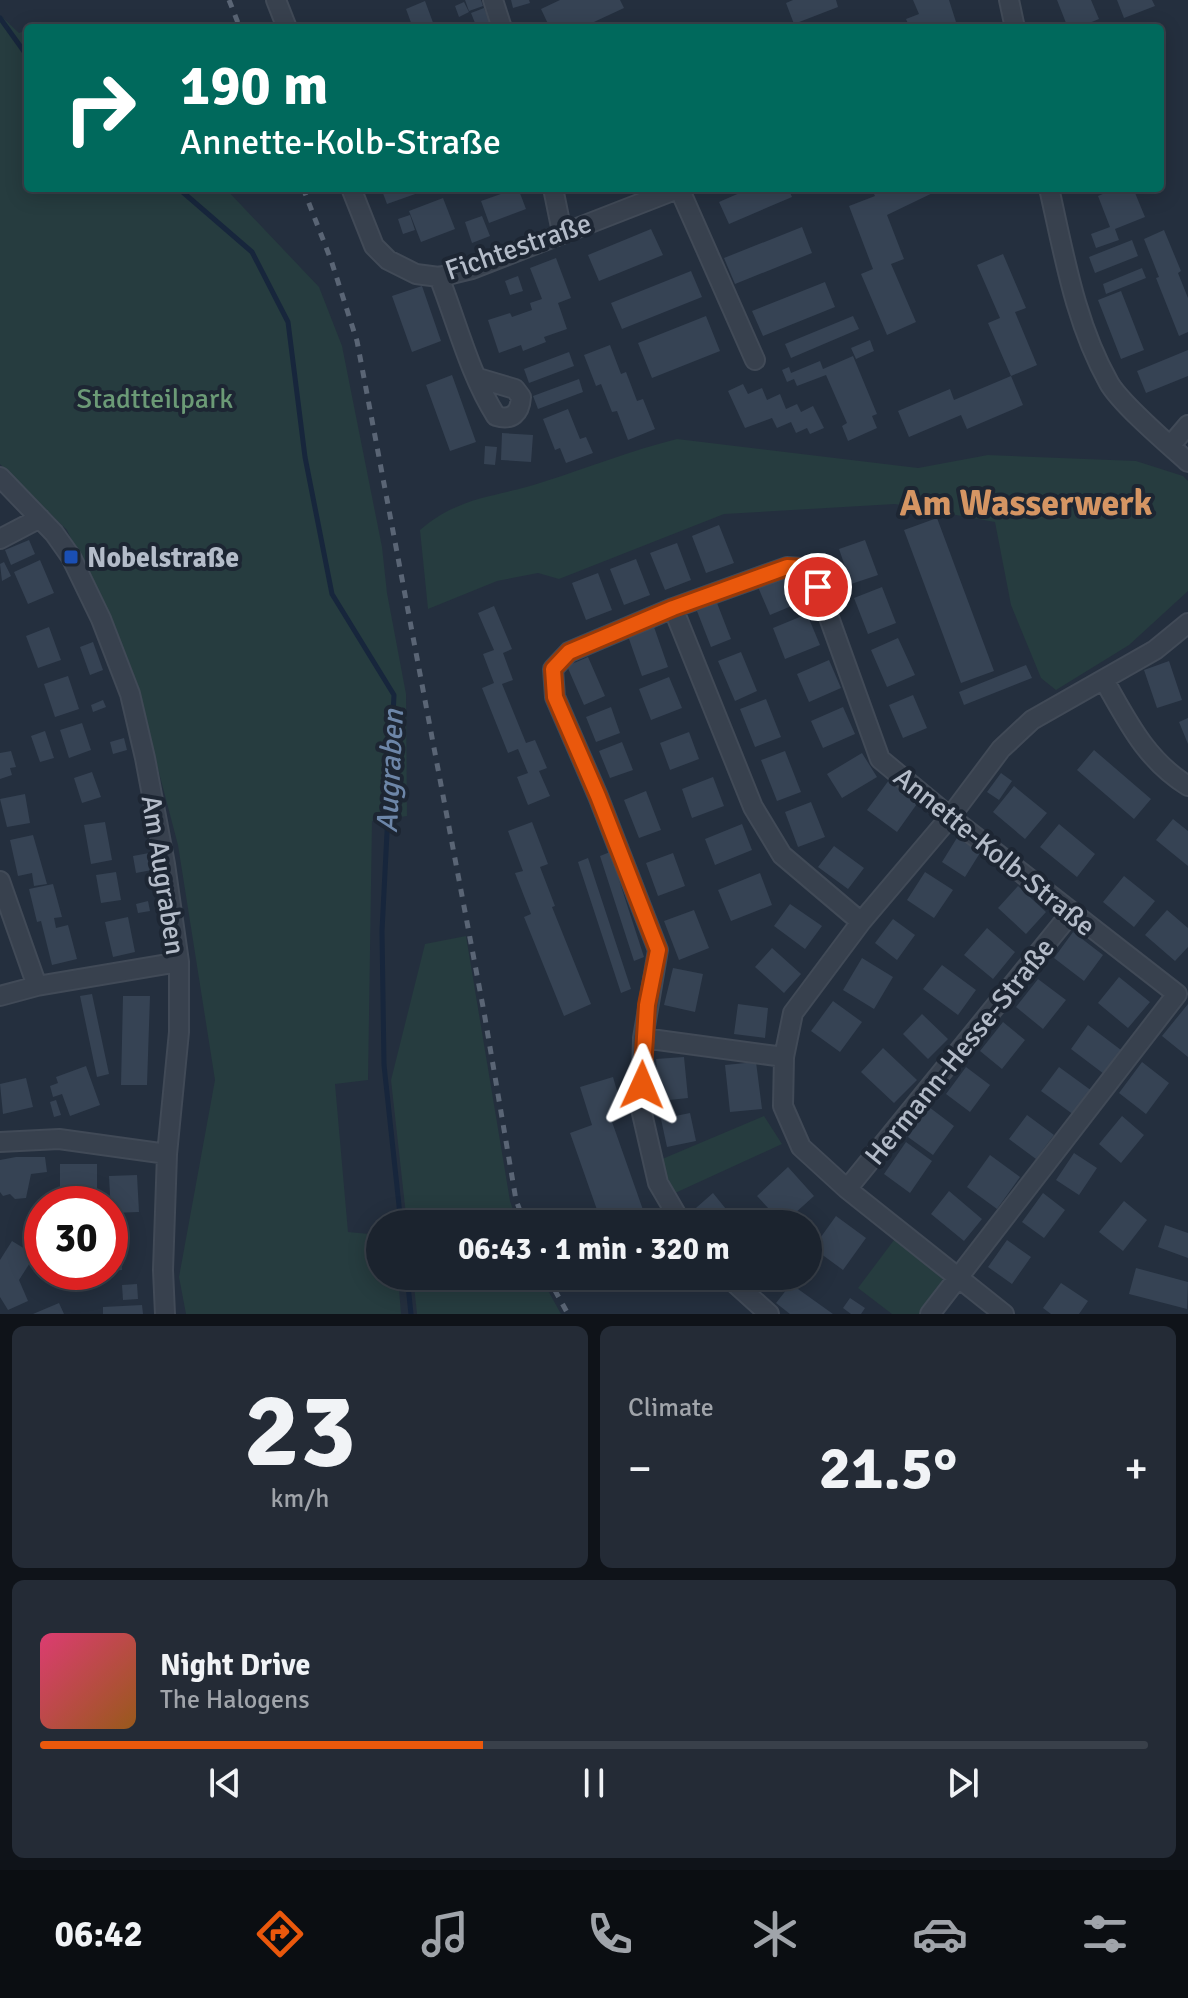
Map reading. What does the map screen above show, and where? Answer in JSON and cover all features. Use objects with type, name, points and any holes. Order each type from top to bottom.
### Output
[{"type":"street","points":[[276,0],[285,24]]},
{"type":"street","points":[[493,0],[501,24]]},
{"type":"street","points":[[1009,0],[1014,24]]},
{"type":"street","name":"Fichtestraße","points":[[353,192],[374,246],[388,260],[416,274],[439,277],[472,269],[669,192]]},
{"type":"street","points":[[554,192],[562,232]]},
{"type":"street","points":[[682,192],[755,360]]},
{"type":"street","points":[[1050,192],[1076,308],[1110,386],[1188,462]]},
{"type":"street","points":[[439,277],[478,378]]},
{"type":"street","points":[[1170,446],[1188,425]]},
{"type":"street","name":"Am Augraben","points":[[0,477],[40,518],[71,557],[101,619],[130,694],[165,864],[179,962],[179,1032],[167,1154],[163,1270],[165,1314]]},
{"type":"street","points":[[0,539],[40,518]]},
{"type":"street","name":"Annette-Kolb-Straße","points":[[674,1210],[658,1183],[641,1109],[643,1038],[658,950],[598,796],[555,697],[553,669],[569,652],[673,608],[787,567],[803,568],[818,587],[880,759],[1177,994],[930,1314]]},
{"type":"street","points":[[673,608],[753,807],[782,855],[861,922]]},
{"type":"street","points":[[1004,1314],[847,1189],[801,1147],[783,1106],[784,1057],[793,1013],[861,922],[950,817],[1001,749],[1032,720],[1155,650],[1188,623]]},
{"type":"street","points":[[1104,680],[1141,744],[1175,778],[1188,786]]},
{"type":"street","points":[[0,881],[37,986]]},
{"type":"street","name":"Hermann-Hesse-Straße","points":[[847,1189],[1071,913]]},
{"type":"street","points":[[0,996],[37,986],[179,962]]},
{"type":"street","points":[[643,1038],[784,1057]]},
{"type":"street","points":[[0,1142],[59,1139],[167,1154]]},
{"type":"street","points":[[742,1290],[769,1314]]},
{"type":"green space","name":"Stadtteilpark","points":[[0,15],[19,33],[24,31],[24,192],[229,192],[319,287],[342,346],[382,547],[387,593],[406,694],[407,816],[372,821],[368,1080],[335,1084],[348,1232],[366,1234],[366,1290],[399,1290],[401,1314],[186,1314],[179,1277],[215,1080],[178,845],[132,670],[67,530],[0,464]]},
{"type":"green space","points":[[677,439],[918,468],[988,455],[1136,461],[1183,476],[1188,481],[1188,591],[1129,645],[1056,690],[1041,678],[1011,605],[995,522],[895,504],[724,514],[559,579],[538,573],[497,581],[428,609],[420,530],[435,518],[480,498],[528,487]]},
{"type":"green space","points":[[466,936],[513,1210],[405,1210],[391,1080],[425,944]]},
{"type":"green space","points":[[764,1116],[782,1144],[662,1199],[648,1165]]},
{"type":"green space","points":[[897,1236],[949,1278],[919,1314],[892,1314],[858,1288]]},
{"type":"green space","points":[[414,1290],[548,1290],[561,1314],[417,1314]]},
{"type":"building","points":[[465,0],[481,0],[483,6],[469,11]]},
{"type":"building","points":[[511,0],[529,0],[530,3],[513,8]]},
{"type":"building","points":[[560,0],[620,0],[624,8],[590,24],[548,24],[541,9]]},
{"type":"building","points":[[793,0],[836,0],[838,7],[794,24],[786,3]]},
{"type":"building","points":[[913,0],[949,0],[956,22],[908,24],[906,19],[919,14]]},
{"type":"building","points":[[1057,0],[1091,0],[1099,19],[1087,24],[1066,24]]},
{"type":"building","points":[[1117,0],[1152,0],[1155,6],[1124,18]]},
{"type":"building","points":[[425,1],[434,24],[412,24],[406,9]]},
{"type":"building","points":[[464,2],[469,12],[459,17],[455,6]]},
{"type":"building","points":[[484,8],[490,22],[475,24],[471,13]]},
{"type":"building","points":[[382,192],[418,192],[418,193],[387,204]]},
{"type":"building","points":[[507,192],[520,192],[526,209],[489,223],[481,201]]},
{"type":"building","points":[[742,192],[790,192],[792,197],[729,224],[719,202]]},
{"type":"building","points":[[873,192],[935,192],[887,215],[904,259],[891,264],[916,322],[887,335],[861,274],[873,269],[849,206],[875,196]]},
{"type":"building","points":[[1108,192],[1135,192],[1145,217],[1115,229],[1119,240],[1096,248],[1091,234],[1110,227],[1098,196]]},
{"type":"building","points":[[443,198],[455,229],[421,242],[409,211]]},
{"type":"building","points":[[410,215],[415,230],[403,234],[398,219]]},
{"type":"building","points":[[482,216],[490,236],[472,243],[465,222]]},
{"type":"building","points":[[802,227],[812,253],[735,284],[724,258]]},
{"type":"building","points":[[651,229],[663,255],[599,281],[588,255]]},
{"type":"building","points":[[1164,230],[1188,298],[1188,332],[1179,336],[1144,239]]},
{"type":"building","points":[[1132,240],[1138,256],[1095,273],[1089,257]]},
{"type":"building","points":[[1003,254],[1026,308],[1015,312],[1037,365],[1011,376],[988,323],[1000,318],[977,265]]},
{"type":"building","points":[[556,258],[571,298],[558,303],[567,329],[544,337],[546,342],[523,351],[521,345],[499,353],[488,320],[532,310],[530,303],[542,299],[530,268]]},
{"type":"building","points":[[1142,268],[1146,278],[1106,294],[1103,284]]},
{"type":"building","points":[[691,271],[702,297],[622,329],[611,303]]},
{"type":"building","points":[[518,276],[523,291],[510,295],[505,281]]},
{"type":"building","points":[[825,282],[835,307],[763,336],[752,311]]},
{"type":"building","points":[[422,286],[441,341],[412,352],[392,296]]},
{"type":"building","points":[[1121,291],[1144,350],[1121,359],[1098,300]]},
{"type":"building","points":[[706,316],[720,351],[652,378],[638,343]]},
{"type":"building","points":[[853,316],[859,329],[791,358],[785,344]]},
{"type":"building","points":[[870,340],[874,351],[856,359],[851,348]]},
{"type":"building","points":[[610,345],[621,374],[626,372],[637,401],[643,399],[655,429],[628,440],[617,411],[612,412],[601,384],[596,386],[584,355]]},
{"type":"building","points":[[1188,350],[1188,376],[1146,393],[1137,371]]},
{"type":"building","points":[[569,352],[574,366],[529,383],[524,369]]},
{"type":"building","points":[[853,356],[877,414],[872,416],[877,428],[848,441],[842,426],[847,423],[826,375],[797,386],[794,379],[787,382],[782,370],[789,367],[791,373],[820,361],[823,369]]},
{"type":"building","points":[[452,375],[476,442],[450,451],[426,385]]},
{"type":"building","points":[[1011,376],[1023,405],[967,429],[961,415],[909,437],[898,411],[950,389],[954,400]]},
{"type":"building","points":[[579,379],[583,392],[538,409],[533,396]]},
{"type":"building","points":[[743,384],[748,394],[762,388],[767,400],[780,394],[786,409],[797,404],[801,412],[813,406],[824,428],[810,434],[807,428],[796,433],[791,422],[777,428],[772,418],[745,428],[728,391]]},
{"type":"building","points":[[568,409],[580,439],[586,437],[593,453],[566,463],[560,448],[555,450],[543,419]]},
{"type":"building","points":[[502,433],[533,435],[531,462],[501,460]]},
{"type":"building","points":[[485,446],[497,447],[495,465],[484,464]]},
{"type":"building","points":[[937,518],[994,671],[961,683],[904,530]]},
{"type":"building","points":[[719,525],[734,563],[706,573],[692,536]]},
{"type":"building","points":[[29,540],[35,554],[11,565],[5,550]]},
{"type":"building","points":[[865,540],[878,575],[851,584],[839,549]]},
{"type":"building","points":[[677,543],[691,580],[665,590],[650,553]]},
{"type":"building","points":[[636,559],[650,595],[624,605],[610,569]]},
{"type":"building","points":[[40,560],[54,593],[28,604],[14,572]]},
{"type":"building","points":[[4,562],[11,576],[2,581],[0,564]]},
{"type":"building","points":[[598,573],[612,610],[586,620],[572,583]]},
{"type":"building","points":[[789,573],[801,602],[770,615],[758,587]]},
{"type":"building","points":[[882,587],[896,623],[868,634],[854,598]]},
{"type":"building","points":[[717,603],[731,639],[711,647],[697,611]]},
{"type":"building","points":[[494,606],[512,649],[503,653],[513,680],[502,684],[526,743],[535,740],[547,768],[539,771],[550,796],[528,805],[517,777],[528,773],[518,749],[508,753],[482,688],[494,683],[483,654],[494,650],[478,613]]},
{"type":"building","points":[[807,614],[820,645],[785,659],[773,628]]},
{"type":"building","points":[[49,627],[61,660],[38,668],[26,636]]},
{"type":"building","points":[[654,627],[668,667],[642,676],[628,636]]},
{"type":"building","points":[[898,638],[915,675],[887,687],[871,650]]},
{"type":"building","points":[[93,642],[103,670],[90,675],[80,647]]},
{"type":"building","points":[[741,652],[757,691],[735,701],[718,661]]},
{"type":"building","points":[[588,657],[605,696],[584,705],[567,666]]},
{"type":"building","points":[[829,660],[841,688],[809,702],[797,674]]},
{"type":"building","points":[[1169,661],[1182,700],[1157,708],[1144,670]]},
{"type":"building","points":[[1026,665],[1032,678],[964,705],[959,692]]},
{"type":"building","points":[[68,676],[79,709],[55,717],[44,684]]},
{"type":"building","points":[[669,677],[682,708],[651,720],[639,689]]},
{"type":"building","points":[[913,695],[927,728],[903,738],[889,705]]},
{"type":"building","points":[[766,699],[781,737],[755,747],[740,709]]},
{"type":"building","points":[[103,700],[106,707],[93,712],[91,705]]},
{"type":"building","points":[[611,707],[620,733],[596,742],[586,717]]},
{"type":"building","points":[[843,707],[855,734],[823,748],[811,721]]},
{"type":"building","points":[[1188,718],[1188,744],[1179,722]]},
{"type":"building","points":[[82,723],[91,750],[69,758],[60,730]]},
{"type":"building","points":[[45,731],[54,758],[40,762],[31,736]]},
{"type":"building","points":[[689,732],[699,759],[670,770],[660,743]]},
{"type":"building","points":[[124,738],[127,750],[113,754],[110,742]]},
{"type":"building","points":[[622,742],[633,770],[610,778],[599,751]]},
{"type":"building","points":[[1094,750],[1151,799],[1134,819],[1077,770]]},
{"type":"building","points":[[11,751],[16,767],[10,768],[12,775],[0,779],[0,753]]},
{"type":"building","points":[[785,751],[801,792],[777,801],[761,760]]},
{"type":"building","points":[[862,753],[877,777],[842,798],[827,774]]},
{"type":"building","points":[[92,772],[101,797],[82,803],[74,778]]},
{"type":"building","points":[[1001,773],[1012,781],[999,800],[987,792]]},
{"type":"building","points":[[713,777],[724,806],[692,818],[682,789]]},
{"type":"building","points":[[889,780],[919,801],[897,832],[867,810]]},
{"type":"building","points":[[1014,786],[1047,813],[1025,839],[993,812]]},
{"type":"building","points":[[646,791],[661,830],[639,838],[624,800]]},
{"type":"building","points":[[25,794],[30,823],[7,827],[0,799]]},
{"type":"building","points":[[811,802],[825,837],[798,847],[785,812]]},
{"type":"building","points":[[1173,819],[1188,831],[1188,866],[1156,840]]},
{"type":"building","points":[[105,822],[112,860],[91,864],[84,825]]},
{"type":"building","points":[[532,822],[548,864],[540,867],[555,906],[552,907],[591,1004],[564,1016],[524,917],[531,914],[515,873],[523,871],[508,831]]},
{"type":"building","points":[[742,824],[752,850],[715,865],[705,839]]},
{"type":"building","points":[[1059,824],[1095,854],[1077,877],[1040,847]]},
{"type":"building","points":[[960,833],[983,848],[965,877],[942,862]]},
{"type":"building","points":[[33,835],[47,884],[34,886],[32,873],[18,876],[10,840]]},
{"type":"building","points":[[834,846],[864,868],[848,889],[818,867]]},
{"type":"building","points":[[610,852],[644,957],[634,961],[600,856]]},
{"type":"building","points":[[149,853],[152,870],[136,873],[133,856]]},
{"type":"building","points":[[673,853],[685,886],[658,896],[646,863]]},
{"type":"building","points":[[588,858],[631,989],[621,993],[578,862]]},
{"type":"building","points":[[116,872],[121,900],[101,903],[96,875]]},
{"type":"building","points":[[925,872],[953,890],[934,918],[907,900]]},
{"type":"building","points":[[760,873],[772,905],[731,921],[718,890]]},
{"type":"building","points":[[1124,876],[1155,901],[1134,927],[1103,902]]},
{"type":"building","points":[[53,884],[62,917],[54,918],[56,928],[68,925],[77,959],[52,965],[29,889]]},
{"type":"building","points":[[1018,886],[1046,912],[1026,934],[998,908]]},
{"type":"building","points":[[148,901],[150,911],[138,913],[136,904]]},
{"type":"building","points":[[790,904],[822,926],[805,949],[774,926]]},
{"type":"building","points":[[694,910],[709,948],[679,960],[664,921]]},
{"type":"building","points":[[1167,910],[1188,928],[1188,947],[1175,961],[1145,935]]},
{"type":"building","points":[[128,917],[135,952],[113,957],[105,922]]},
{"type":"building","points":[[893,919],[915,935],[897,960],[875,943]]},
{"type":"building","points":[[987,928],[1015,952],[993,979],[964,955]]},
{"type":"building","points":[[1073,932],[1103,955],[1084,981],[1054,958]]},
{"type":"building","points":[[772,948],[801,974],[784,993],[755,967]]},
{"type":"building","points":[[862,958],[893,977],[874,1009],[843,990]]},
{"type":"building","points":[[942,965],[976,990],[958,1015],[923,989]]},
{"type":"building","points":[[673,968],[703,974],[695,1012],[664,1005]]},
{"type":"building","points":[[1119,977],[1150,1002],[1128,1028],[1098,1003]]},
{"type":"building","points":[[1038,979],[1066,1000],[1043,1029],[1016,1007]]},
{"type":"building","points":[[92,994],[109,1074],[97,1077],[80,996]]},
{"type":"building","points":[[123,996],[150,996],[147,1085],[121,1085]]},
{"type":"building","points":[[833,1001],[862,1022],[840,1052],[811,1031]]},
{"type":"building","points":[[738,1004],[768,1008],[765,1038],[734,1034]]},
{"type":"building","points":[[1188,1004],[1188,1057],[1162,1036]]},
{"type":"building","points":[[922,1014],[948,1039],[928,1059],[903,1034]]},
{"type":"building","points":[[1003,1022],[1025,1040],[1002,1069],[980,1051]]},
{"type":"building","points":[[1088,1025],[1121,1050],[1104,1074],[1071,1049]]},
{"type":"building","points":[[883,1048],[917,1080],[894,1103],[861,1072]]},
{"type":"building","points":[[684,1057],[688,1098],[660,1101],[656,1059]]},
{"type":"building","points":[[756,1062],[762,1109],[730,1112],[725,1065]]},
{"type":"building","points":[[1142,1062],[1169,1083],[1146,1114],[1119,1093]]},
{"type":"building","points":[[86,1066],[100,1105],[70,1116],[62,1094],[53,1097],[50,1086],[58,1083],[56,1077]]},
{"type":"building","points":[[966,1067],[990,1085],[970,1112],[946,1094]]},
{"type":"building","points":[[1059,1067],[1092,1091],[1074,1115],[1041,1091]]},
{"type":"building","points":[[613,1077],[624,1115],[611,1119],[643,1210],[597,1210],[570,1133],[592,1125],[580,1087]]},
{"type":"building","points":[[26,1078],[33,1107],[3,1114],[0,1084]]},
{"type":"building","points":[[56,1100],[61,1115],[54,1117],[50,1102]]},
{"type":"building","points":[[929,1107],[954,1126],[933,1155],[908,1137]]},
{"type":"building","points":[[690,1113],[696,1141],[667,1147],[661,1119]]},
{"type":"building","points":[[1027,1115],[1054,1135],[1036,1159],[1009,1139]]},
{"type":"building","points":[[1122,1116],[1144,1135],[1121,1163],[1099,1144]]},
{"type":"building","points":[[906,1142],[932,1161],[910,1193],[884,1174]]},
{"type":"building","points":[[1074,1153],[1097,1168],[1079,1195],[1056,1180]]},
{"type":"building","points":[[990,1155],[1020,1177],[997,1209],[967,1187]]},
{"type":"building","points":[[45,1157],[47,1172],[31,1174],[28,1186],[24,1186],[24,1198],[15,1199],[10,1194],[3,1196],[0,1192],[0,1160]]},
{"type":"building","points":[[60,1164],[97,1164],[97,1186],[60,1186]]},
{"type":"building","points":[[788,1167],[814,1196],[798,1210],[770,1210],[757,1196]]},
{"type":"building","points":[[137,1175],[139,1212],[128,1212],[128,1186],[110,1186],[109,1176]]},
{"type":"building","points":[[949,1191],[982,1219],[964,1241],[931,1214]]},
{"type":"building","points":[[713,1193],[727,1210],[694,1210]]},
{"type":"building","points":[[1043,1193],[1065,1210],[1044,1238],[1022,1222]]},
{"type":"building","points":[[1124,1201],[1147,1220],[1123,1251],[1099,1232]]},
{"type":"building","points":[[836,1216],[866,1238],[843,1270],[822,1255],[822,1235]]},
{"type":"building","points":[[1165,1225],[1188,1233],[1188,1258],[1158,1247]]},
{"type":"building","points":[[1007,1240],[1031,1257],[1012,1284],[988,1267]]},
{"type":"building","points":[[12,1241],[24,1248],[24,1272],[19,1280],[28,1301],[8,1310],[0,1297],[0,1260]]},
{"type":"building","points":[[1136,1268],[1188,1282],[1187,1309],[1129,1294]]},
{"type":"building","points":[[1061,1283],[1088,1301],[1079,1314],[1051,1314],[1043,1308]]},
{"type":"building","points":[[137,1284],[138,1299],[123,1300],[122,1290],[128,1290],[128,1285]]},
{"type":"building","points":[[786,1290],[799,1290],[833,1314],[790,1314],[776,1303]]},
{"type":"building","points":[[850,1298],[865,1308],[861,1314],[851,1314],[843,1308]]},
{"type":"building","points":[[59,1303],[64,1314],[33,1314]]},
{"type":"building","points":[[142,1305],[143,1314],[103,1314],[103,1307]]},
{"type":"waterway","name":"Augraben","points":[[0,18],[24,51]]},
{"type":"waterway","name":"Augraben","points":[[183,192],[252,252],[288,322],[305,457],[332,594],[394,695],[382,931],[384,1065],[400,1210]]},
{"type":"waterway","name":"Augraben","points":[[408,1290],[411,1314]]},
{"type":"railway","points":[[229,0],[238,24]]},
{"type":"railway","points":[[305,192],[357,341],[520,1210]]},
{"type":"railway","points":[[555,1290],[568,1314]]},
{"type":"place","name":"Nobelstraße","points":[[71,557]]},
{"type":"district","name":"Am Wasserwerk","points":[[1026,502]]},
{"type":"route","points":[[642,1085],[643,1038],[658,950],[598,796],[555,697],[553,669],[569,652],[673,608],[787,567],[803,568],[818,587]]}]
